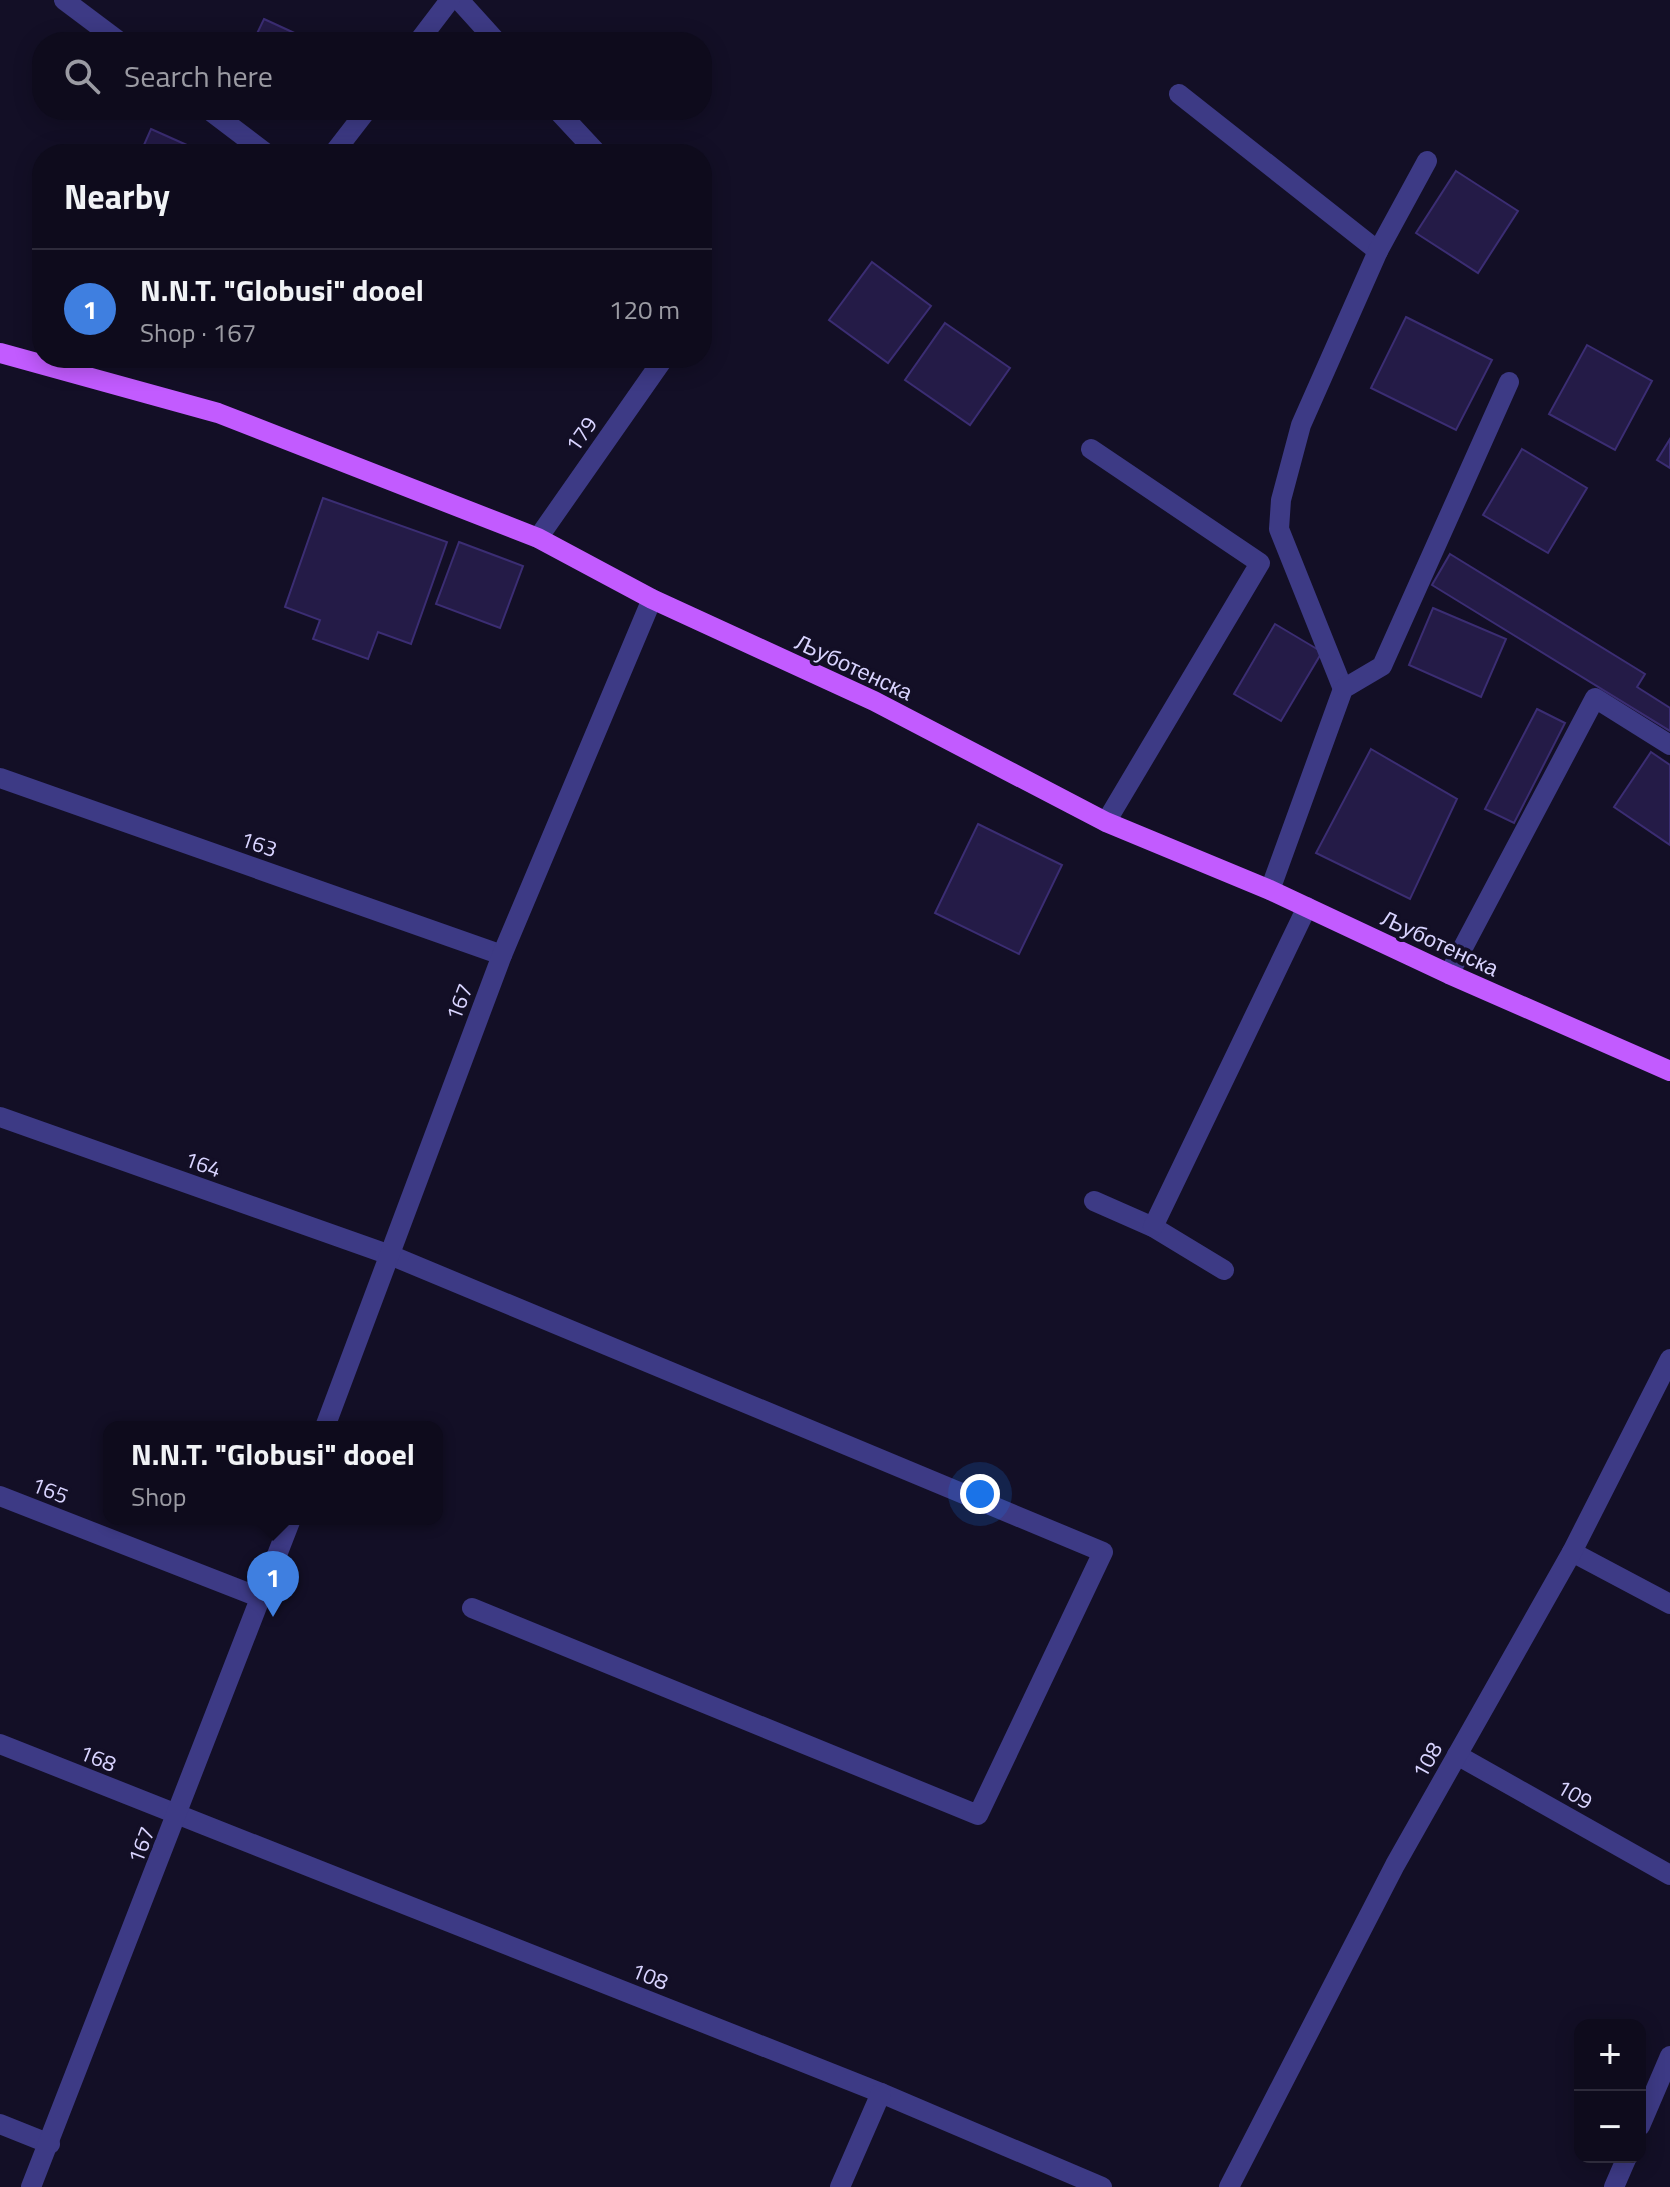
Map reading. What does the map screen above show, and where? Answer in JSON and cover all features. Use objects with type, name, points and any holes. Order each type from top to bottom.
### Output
[{"type":"main road","name":"Љуботенска","points":[[0,353],[32,362]]},
{"type":"main road","name":"Љуботенска","points":[[54,368],[218,413],[538,538],[652,599],[874,701],[1106,822],[1270,890],[1449,974],[1670,1071]]},
{"type":"street","points":[[64,0],[107,32]]},
{"type":"street","points":[[426,32],[450,0]]},
{"type":"street","points":[[459,0],[488,32]]},
{"type":"street","points":[[1179,94],[1378,251]]},
{"type":"street","points":[[222,120],[254,144]]},
{"type":"street","points":[[341,144],[359,120]]},
{"type":"street","points":[[566,120],[589,144]]},
{"type":"street","points":[[1343,689],[1279,529],[1281,500],[1301,425],[1378,251],[1427,161]]},
{"type":"street","name":"179","points":[[538,538],[657,368]]},
{"type":"street","points":[[1270,890],[1343,689],[1382,666],[1509,382]]},
{"type":"street","points":[[1091,449],[1260,563],[1106,822]]},
{"type":"street","name":"167","points":[[327,1421],[502,955],[652,599]]},
{"type":"street","points":[[1449,974],[1595,698],[1670,745]]},
{"type":"street","name":"163","points":[[0,778],[502,955]]},
{"type":"street","points":[[1153,1227],[1307,907]]},
{"type":"street","name":"164","points":[[0,1117],[390,1255],[1103,1552],[978,1815],[472,1608]]},
{"type":"street","points":[[1094,1201],[1153,1227],[1224,1270]]},
{"type":"street","name":"108","points":[[1229,2187],[1327,1993],[1572,1552],[1670,1359]]},
{"type":"street","name":"165","points":[[0,1496],[261,1598]]},
{"type":"street","name":"167","points":[[31,2187],[289,1525]]},
{"type":"street","points":[[1572,1552],[1670,1604]]},
{"type":"street","name":"168","points":[[0,1744],[178,1816]]},
{"type":"street","name":"109","points":[[1457,1755],[1670,1875]]},
{"type":"street","name":"108","points":[[178,1816],[881,2093],[1102,2187]]},
{"type":"street","points":[[1646,2112],[1670,2056]]},
{"type":"street","points":[[840,2187],[881,2093]]},
{"type":"street","points":[[0,2124],[50,2144]]},
{"type":"street","points":[[1614,2187],[1624,2163]]},
{"type":"building","points":[[264,19],[292,32],[258,32]]},
{"type":"building","points":[[151,129],[185,144],[144,144]]},
{"type":"building","points":[[1456,171],[1518,211],[1478,273],[1416,233]]},
{"type":"building","points":[[872,262],[931,306],[888,363],[829,320]]},
{"type":"building","points":[[1406,317],[1492,360],[1456,430],[1371,388]]},
{"type":"building","points":[[945,323],[1010,368],[970,425],[905,380]]},
{"type":"building","points":[[1587,345],[1652,381],[1615,450],[1549,414]]},
{"type":"building","points":[[1670,439],[1670,468],[1657,460]]},
{"type":"building","points":[[1522,449],[1587,488],[1548,553],[1483,515]]},
{"type":"building","points":[[323,498],[447,542],[411,644],[378,632],[368,659],[313,639],[320,620],[285,607]]},
{"type":"building","points":[[459,542],[523,566],[500,628],[436,604]]},
{"type":"building","points":[[1450,554],[1645,674],[1637,687],[1670,708],[1670,731],[1432,585]]},
{"type":"building","points":[[1433,608],[1506,639],[1481,697],[1409,665]]},
{"type":"building","points":[[1275,624],[1322,652],[1281,721],[1234,694]]},
{"type":"building","points":[[1537,709],[1565,723],[1514,823],[1485,809]]},
{"type":"building","points":[[1371,749],[1457,799],[1410,899],[1316,853]]},
{"type":"building","points":[[1651,752],[1670,765],[1670,845],[1614,807]]},
{"type":"building","points":[[978,824],[1062,865],[1019,954],[935,913]]},
{"type":"place","name":"N.N.T. \"Globusi\" dooel","points":[[273,1617]]}]
